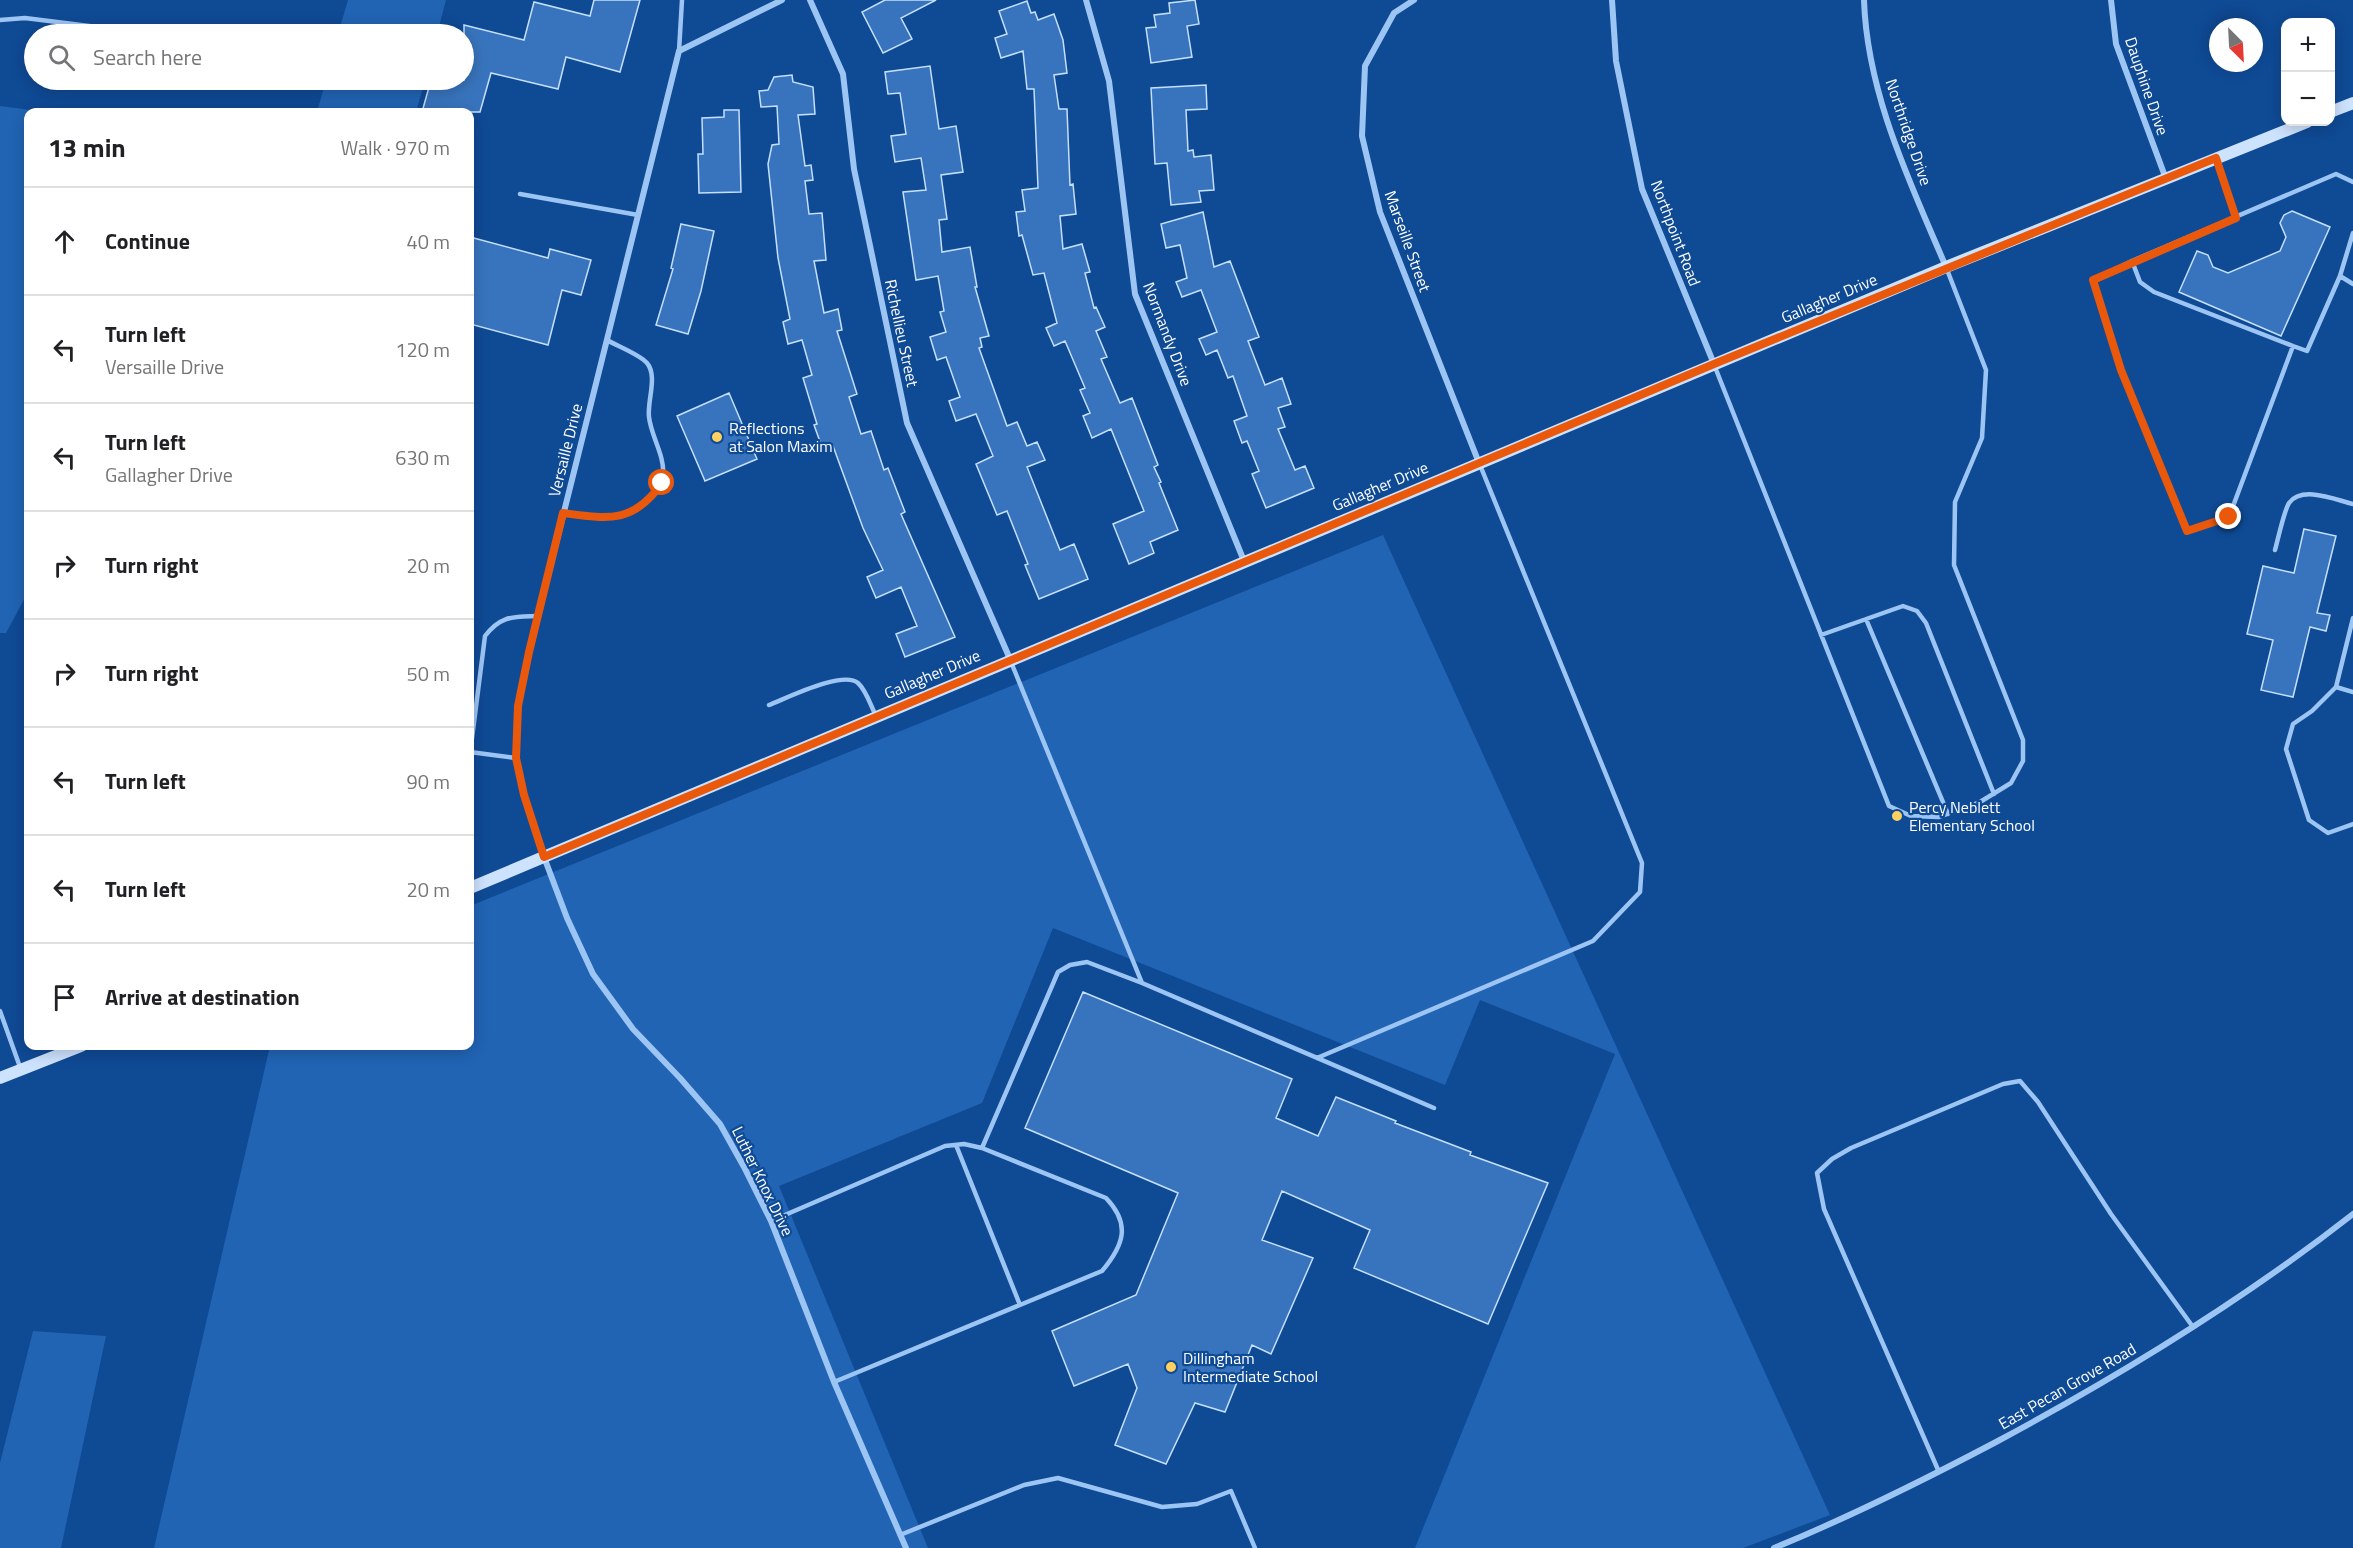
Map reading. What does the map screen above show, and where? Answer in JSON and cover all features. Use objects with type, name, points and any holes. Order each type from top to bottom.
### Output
[{"type":"street","points":[[679,51],[782,0]]},
{"type":"street","name":"Richellieu Street","points":[[810,0],[843,74],[854,169],[907,423],[1010,659]]},
{"type":"street","name":"Normandy Drive","points":[[1086,0],[1109,81],[1135,294],[1244,561]]},
{"type":"street","name":"Marseille Street","points":[[1414,0],[1394,13],[1365,66],[1362,136],[1380,212],[1479,463]]},
{"type":"street","name":"Northpoint Road","points":[[1612,0],[1616,61],[1642,189],[1714,364]]},
{"type":"street","name":"Northridge Drive","points":[[1864,0],[1865,21],[1879,96],[1900,158],[1946,267]]},
{"type":"street","name":"Dauphine Drive","points":[[2111,0],[2116,44],[2166,178]]},
{"type":"street","name":"Versaille Drive","points":[[544,857],[524,795],[516,758],[518,706],[563,513],[679,51]]},
{"type":"street","points":[[2335,110],[2353,103]]},
{"type":"street","name":"Gallagher Drive","points":[[474,886],[1946,267],[2297,126]]},
{"type":"street","name":"Luther Knox Drive","points":[[544,857],[567,918],[593,974],[633,1029],[720,1124],[744,1167],[771,1221],[834,1382],[906,1548]]},
{"type":"street","points":[[0,1078],[71,1050]]},
{"type":"street","name":"East Pecan Grove Road","points":[[1774,1548],[1939,1472],[2059,1408],[2193,1327],[2310,1248],[2353,1214]]},
{"type":"lane","points":[[679,51],[682,0]]},
{"type":"lane","points":[[0,20],[25,18],[73,24]]},
{"type":"lane","points":[[2216,158],[2236,218]]},
{"type":"lane","points":[[2293,346],[2229,517],[2187,531],[2121,370],[2093,280],[2132,261],[2336,174],[2353,182]]},
{"type":"lane","points":[[520,194],[638,215]]},
{"type":"lane","points":[[2132,261],[2140,282],[2154,292],[2307,351],[2340,276],[2343,259],[2353,233]]},
{"type":"lane","points":[[1714,364],[1890,806],[1911,816],[1939,817],[1980,802],[2011,783],[2023,761],[2023,740],[1954,565],[1955,502],[1982,438],[1986,370],[1946,267]]},
{"type":"lane","points":[[2340,276],[2353,284]]},
{"type":"lane","points":[[563,513],[604,519],[621,515],[646,502],[662,483],[662,466],[649,417],[651,370],[643,360],[607,340]]},
{"type":"lane","points":[[1317,1058],[1593,941],[1640,892],[1642,863],[1479,463]]},
{"type":"lane","points":[[2275,550],[2289,503],[2301,495],[2317,495],[2353,504]]},
{"type":"lane","points":[[1821,635],[1903,606],[1917,611],[1926,622],[1994,794]]},
{"type":"lane","points":[[474,722],[485,636],[492,626],[506,618],[538,616]]},
{"type":"lane","points":[[2353,618],[2336,687],[2312,711],[2294,724],[2286,749],[2309,820],[2328,833],[2353,824]]},
{"type":"lane","points":[[1866,619],[1948,814]]},
{"type":"lane","points":[[1010,659],[1143,983]]},
{"type":"lane","points":[[769,705],[836,679],[849,678],[859,683],[876,716]]},
{"type":"lane","points":[[2336,687],[2353,692]]},
{"type":"lane","points":[[474,753],[516,758]]},
{"type":"lane","points":[[982,1148],[1058,972],[1070,965],[1087,962],[1143,983],[1434,1108]]},
{"type":"lane","points":[[0,1011],[21,1070]]},
{"type":"lane","points":[[1939,1472],[1824,1209],[1817,1173],[1832,1159],[1851,1148],[2003,1084],[2020,1081],[2038,1101],[2111,1214],[2193,1327]]},
{"type":"lane","points":[[956,1145],[1020,1305]]},
{"type":"lane","points":[[771,1221],[945,1146],[956,1145],[982,1148],[1106,1198],[1118,1211],[1123,1226],[1120,1241],[1114,1257],[1102,1270],[834,1382]]},
{"type":"lane","points":[[900,1535],[1024,1485],[1058,1478],[1162,1507],[1197,1504],[1231,1491],[1255,1548]]},
{"type":"shaded area","points":[[348,0],[446,0],[440,24],[341,24]]},
{"type":"shaded area","points":[[323,90],[422,90],[417,108],[318,108]]},
{"type":"shaded area","points":[[0,106],[24,109],[24,599],[6,633],[0,633]]},
{"type":"shaded area","points":[[1383,535],[1830,1515],[1743,1548],[1415,1548],[1615,1054],[1480,1000],[1445,1085],[1053,928],[982,1103],[779,1186],[928,1548],[154,1548],[269,1050],[474,1050],[474,904]]},
{"type":"shaded area","points":[[33,1331],[106,1336],[61,1548],[0,1548],[0,1463]]},
{"type":"building","points":[[594,0],[640,0],[620,72],[566,57],[558,89],[491,73],[480,112],[474,112],[474,108],[423,108],[428,90],[474,90],[474,28],[524,40],[534,2],[590,16]]},
{"type":"building","points":[[885,0],[936,0],[901,18],[912,39],[883,53],[862,12]]},
{"type":"building","points":[[1195,0],[1199,24],[1187,26],[1192,57],[1151,63],[1146,28],[1156,27],[1154,15],[1170,13],[1169,3]]},
{"type":"building","points":[[1027,1],[1031,13],[1035,12],[1038,20],[1054,14],[1063,40],[1067,73],[1054,75],[1059,109],[1067,109],[1070,185],[1073,184],[1076,214],[1060,216],[1063,249],[1082,244],[1090,272],[1085,273],[1094,308],[1096,307],[1105,327],[1096,331],[1107,357],[1101,359],[1120,403],[1132,398],[1158,465],[1154,467],[1178,530],[1150,542],[1154,553],[1129,564],[1113,524],[1144,511],[1111,429],[1092,438],[1083,416],[1090,413],[1080,390],[1085,388],[1065,341],[1054,346],[1046,328],[1057,323],[1044,273],[1033,275],[1022,235],[1019,236],[1016,212],[1025,211],[1022,190],[1038,188],[1034,89],[1027,89],[1023,51],[1001,58],[995,38],[1007,34],[999,11]]},
{"type":"building","points":[[930,66],[939,129],[956,126],[963,172],[941,175],[947,219],[939,220],[942,252],[970,247],[977,287],[975,287],[989,336],[980,338],[982,347],[979,348],[1007,426],[1017,422],[1027,446],[1037,442],[1045,460],[1027,467],[1060,550],[1074,544],[1088,579],[1039,599],[1007,511],[997,515],[976,464],[993,456],[976,414],[956,421],[949,401],[960,397],[946,357],[937,360],[930,337],[946,332],[940,312],[944,311],[938,276],[916,280],[903,192],[926,190],[921,158],[895,162],[891,136],[906,134],[900,93],[888,94],[885,72]]},
{"type":"building","points":[[792,75],[793,82],[813,87],[815,114],[798,115],[805,166],[811,165],[813,180],[805,181],[809,214],[822,213],[826,260],[814,261],[824,313],[838,309],[842,330],[837,331],[857,394],[849,397],[861,434],[871,431],[884,470],[888,468],[905,512],[901,514],[955,637],[905,657],[896,634],[917,626],[901,587],[876,598],[867,577],[883,570],[863,528],[833,446],[823,450],[814,425],[817,424],[803,378],[812,375],[802,340],[788,344],[783,322],[790,319],[778,258],[768,164],[772,145],[779,144],[777,106],[761,107],[759,91],[768,90],[774,77]]},
{"type":"building","points":[[1206,85],[1207,109],[1186,110],[1188,151],[1193,150],[1194,157],[1211,155],[1214,190],[1199,191],[1201,202],[1171,205],[1167,163],[1155,164],[1151,88]]},
{"type":"building","points":[[724,110],[739,110],[741,192],[699,193],[698,154],[703,154],[702,118],[724,117]]},
{"type":"building","points":[[2292,211],[2330,227],[2281,336],[2179,292],[2197,251],[2208,255],[2213,267],[2228,273],[2280,251],[2286,237],[2280,223],[2284,215]]},
{"type":"building","points":[[1203,212],[1214,267],[1230,261],[1259,337],[1248,341],[1265,385],[1282,378],[1291,404],[1278,408],[1285,427],[1278,429],[1295,470],[1305,466],[1314,488],[1266,508],[1252,474],[1259,471],[1247,441],[1242,443],[1234,421],[1247,416],[1233,376],[1228,378],[1217,350],[1206,355],[1199,339],[1217,332],[1201,290],[1182,297],[1176,282],[1187,278],[1180,245],[1166,248],[1161,224]]},
{"type":"building","points":[[681,224],[714,231],[701,291],[688,334],[656,325],[673,269],[671,268]]},
{"type":"building","points":[[474,238],[548,258],[550,249],[591,260],[581,295],[562,290],[548,345],[474,325]]},
{"type":"building","name":"Reflections at Salon Maxim","points":[[729,393],[757,459],[705,481],[677,416]]},
{"type":"building","points":[[2304,529],[2336,536],[2317,613],[2330,615],[2326,631],[2310,627],[2293,697],[2261,690],[2273,640],[2247,634],[2263,566],[2294,573]]},
{"type":"building","points":[[1083,992],[1292,1079],[1276,1118],[1318,1136],[1336,1097],[1396,1121],[1395,1123],[1471,1152],[1470,1155],[1548,1183],[1488,1324],[1354,1268],[1370,1230],[1282,1191],[1262,1240],[1313,1258],[1271,1354],[1252,1345],[1225,1412],[1195,1403],[1166,1464],[1115,1445],[1137,1388],[1128,1364],[1074,1386],[1052,1331],[1136,1295],[1178,1193],[1025,1128]]},
{"type":"place","name":"Reflections at Salon Maxim","points":[[717,437]]},
{"type":"place","name":"Percy Neblett Elementary School","points":[[1897,816]]},
{"type":"place","name":"Dillingham Intermediate School","points":[[1171,1367]]},
{"type":"route","points":[[662,483],[646,502],[621,515],[604,519],[563,513],[518,706],[516,758],[524,795],[544,857],[1946,267],[2216,158],[2236,218],[2132,261],[2093,280],[2121,370],[2187,531],[2229,517]]}]
